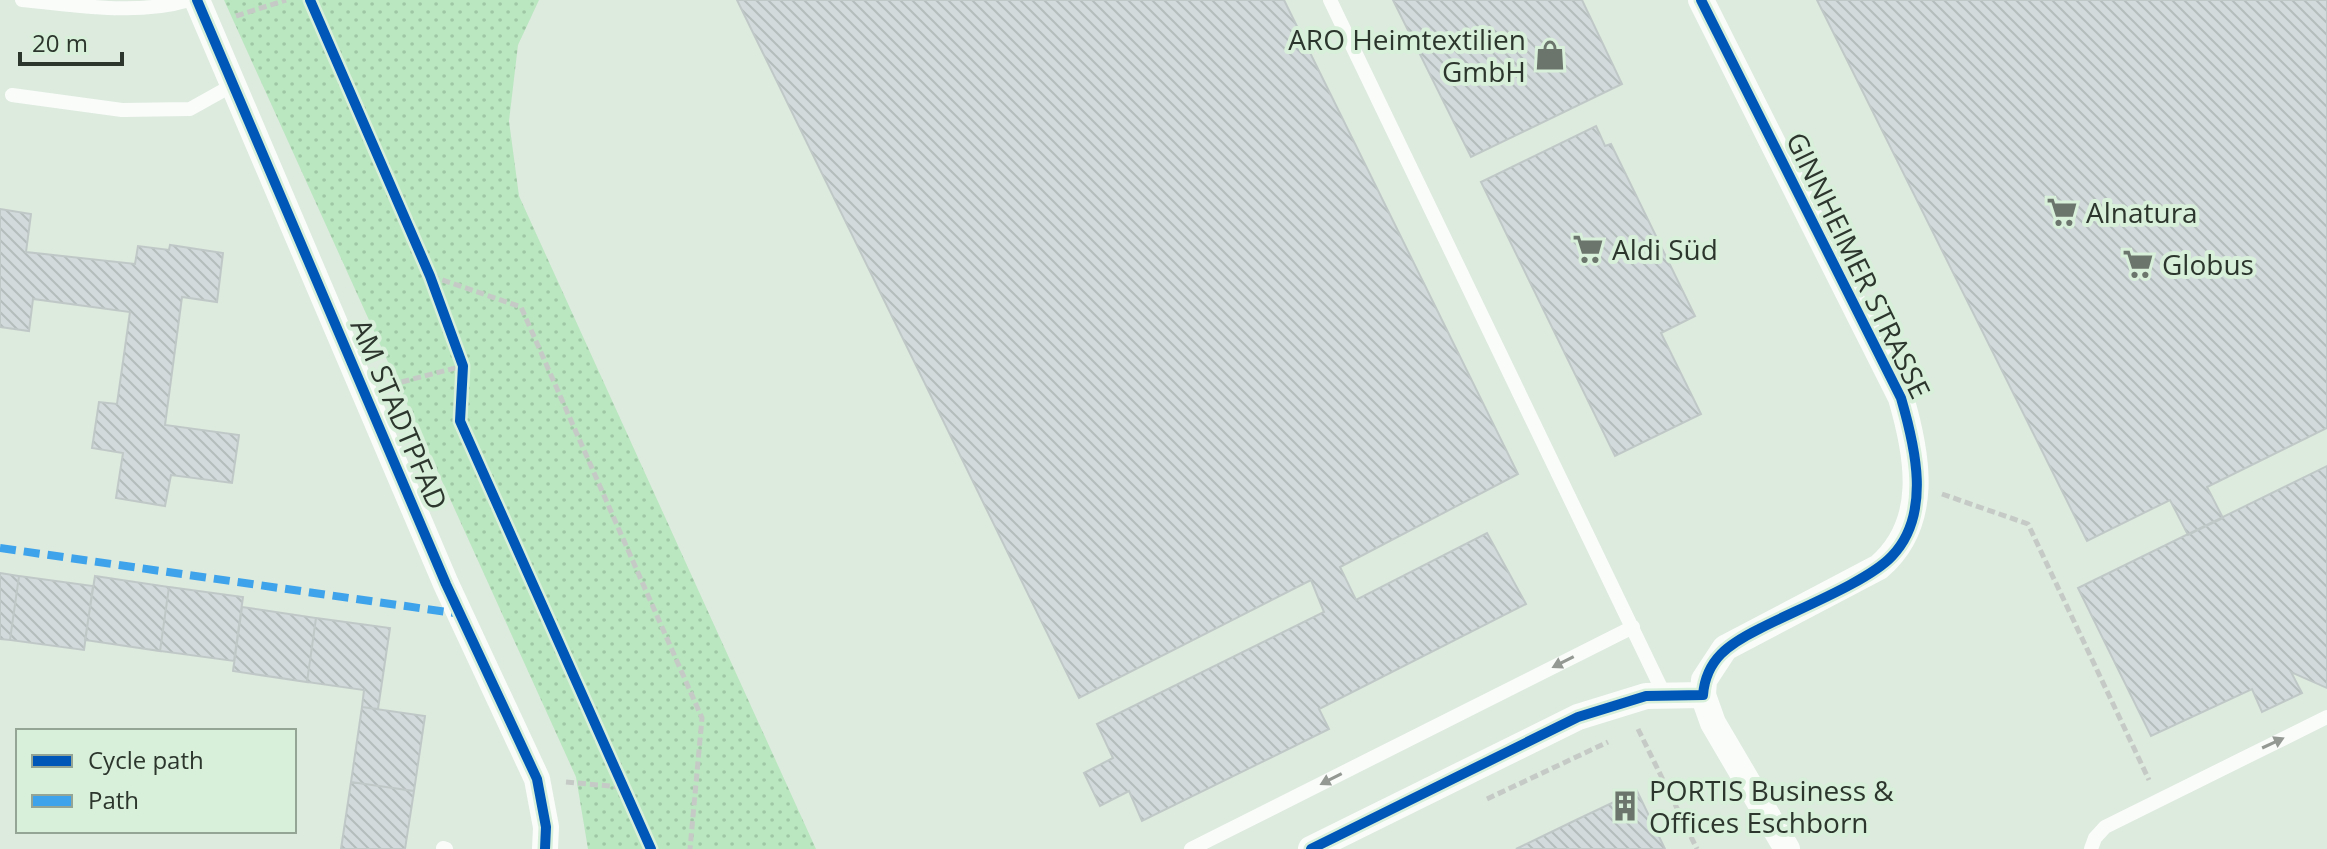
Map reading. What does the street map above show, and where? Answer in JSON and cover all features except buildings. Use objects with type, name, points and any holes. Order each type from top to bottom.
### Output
[{"type":"street","name":"AM STADTPFAD","points":[[197,0],[446,584],[537,779],[546,827],[545,849]]},
{"type":"street","name":"GINNHEIMER STRASSE","points":[[1701,0],[1901,398],[1914,444],[1917,484],[1913,515],[1894,554],[1879,567],[1725,648],[1704,680],[1703,695]]},
{"type":"street","points":[[1311,849],[1578,717],[1615,704],[1664,694],[1703,695],[1713,723],[1787,849]]},
{"type":"lane","points":[[22,0],[124,8],[169,6],[189,0]]},
{"type":"lane","points":[[1330,0],[1664,694]]},
{"type":"lane","points":[[12,95],[122,110],[190,109],[233,85]]},
{"type":"lane","points":[[1191,849],[1633,627]]},
{"type":"lane","points":[[2091,849],[2095,838],[2105,827],[2327,717]]},
{"type":"path","points":[[209,25],[286,0]]},
{"type":"path","points":[[310,0],[430,276],[463,366],[460,421],[651,849]]},
{"type":"path","points":[[430,276],[521,307],[702,718],[690,849]]},
{"type":"path","points":[[366,392],[463,366]]},
{"type":"path","points":[[1917,484],[2028,524],[2151,785],[2139,790]]},
{"type":"path","points":[[1623,735],[1638,728],[1697,849]]},
{"type":"path","points":[[1481,802],[1609,741]]},
{"type":"path","points":[[537,779],[621,787]]},
{"type":"green space","points":[[224,0],[539,0],[518,45],[509,121],[519,196],[816,849],[588,849],[576,777]]},
{"type":"marked path","points":[[0,548],[461,614]]},
{"type":"cycle path","points":[[197,0],[446,584],[537,779],[546,827],[545,849]]},
{"type":"cycle path","points":[[310,0],[430,276],[463,366],[460,421],[651,849]]},
{"type":"cycle path","points":[[1311,849],[1578,717],[1646,696],[1703,695],[1714,662],[1729,647],[1866,576],[1892,556],[1904,539],[1912,520],[1917,479],[1901,398],[1701,0]]},
{"type":"place","name":"ARO Heimtextilien GmbH","points":[[1550,55]]},
{"type":"place","name":"Alnatura","points":[[2062,212]]},
{"type":"place","name":"Aldi Süd","points":[[1588,249]]},
{"type":"place","name":"Globus","points":[[2138,264]]},
{"type":"place","name":"PORTIS Business & Offices Eschborn","points":[[1625,806]]}]
